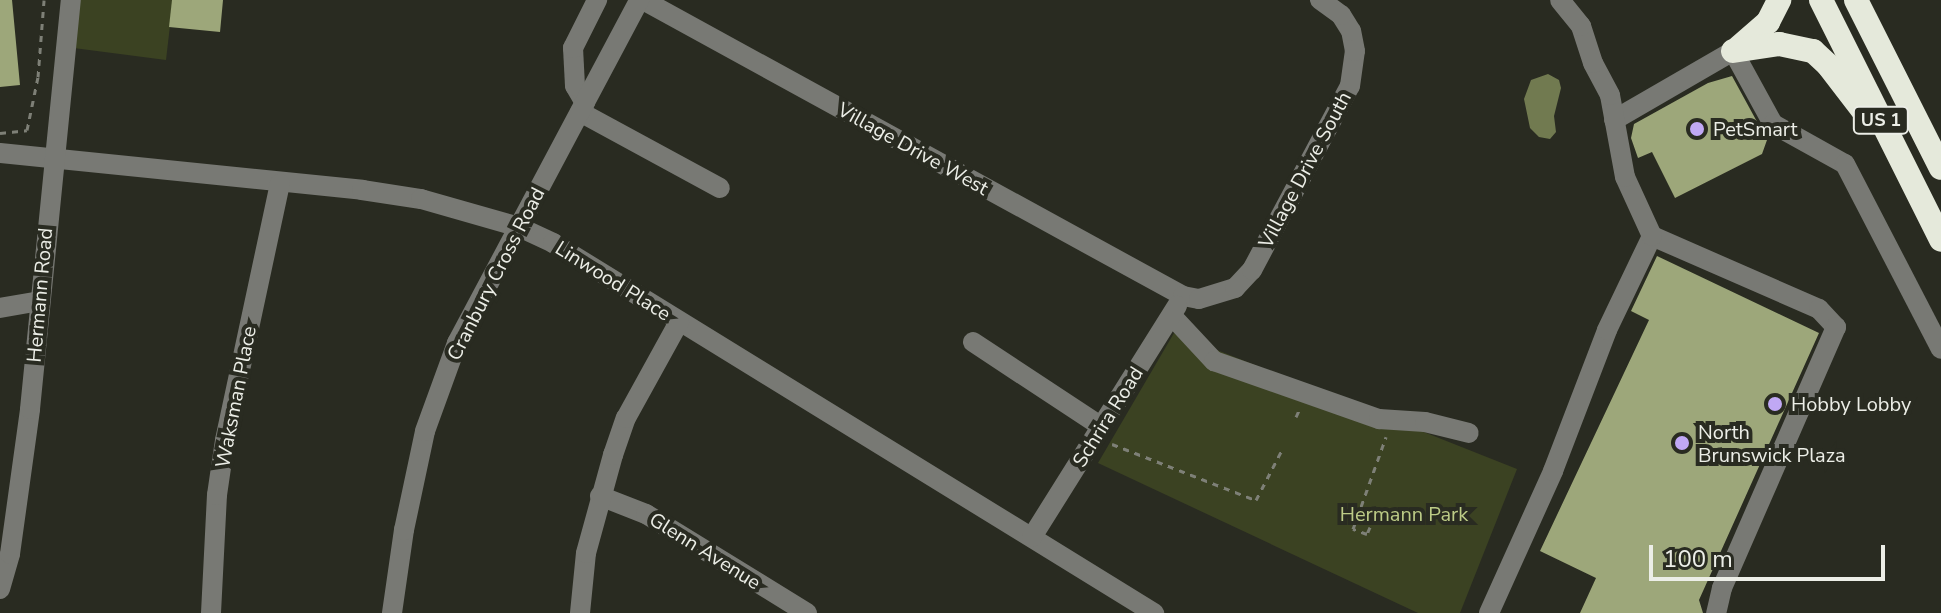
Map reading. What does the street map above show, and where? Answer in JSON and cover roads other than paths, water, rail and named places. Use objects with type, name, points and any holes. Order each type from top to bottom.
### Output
[{"type":"highway","points":[[1733,51],[1768,22],[1779,0]]},
{"type":"highway","name":"US 1","points":[[1821,0],[1941,240]]},
{"type":"highway","name":"US 1","points":[[1856,0],[1941,168]]},
{"type":"highway","points":[[1871,0],[1878,43]]},
{"type":"highway","points":[[1733,51],[1779,44],[1813,51],[1838,77],[1903,164]]},
{"type":"street","name":"Hermann Road","points":[[0,589],[8,508],[30,409],[38,301],[71,0]]},
{"type":"street","points":[[597,0],[573,48],[575,86],[582,107],[720,188]]},
{"type":"street","name":"Cranbury Cross Road","points":[[392,613],[404,530],[425,431],[457,343],[641,0]]},
{"type":"street","name":"Village Drive West","points":[[641,0],[679,9],[1183,296]]},
{"type":"street","points":[[1560,0],[1581,26],[1593,63],[1610,95],[1625,177],[1652,236],[1819,309],[1836,327],[1722,588],[1716,613]]},
{"type":"street","name":"Village Drive South","points":[[1183,296],[1199,299],[1235,288],[1252,270],[1350,86],[1355,51],[1351,31],[1341,15],[1322,1]]},
{"type":"street","points":[[1614,120],[1733,51],[1773,124],[1845,164],[1941,349]]},
{"type":"street","name":"Linwood Place","points":[[0,153],[421,199],[519,227],[553,243],[1154,613]]},
{"type":"street","name":"Waksman Place","points":[[211,613],[217,495],[225,440],[280,184]]},
{"type":"street","points":[[1489,613],[1553,471],[1607,330],[1652,236]]},
{"type":"street","name":"Schrira Road","points":[[1032,537],[1106,435],[1183,296]]},
{"type":"street","points":[[0,308],[38,301]]},
{"type":"street","points":[[1172,316],[1214,361],[1379,419],[1425,422],[1469,433]]},
{"type":"street","points":[[580,613],[586,553],[600,496],[626,418],[679,322]]},
{"type":"street","points":[[973,342],[1106,435]]},
{"type":"street","name":"Glenn Avenue","points":[[600,496],[646,514],[807,613]]},
{"type":"place","name":"PetSmart","points":[[1697,129]]},
{"type":"place","name":"Hobby Lobby","points":[[1775,404]]},
{"type":"place","name":"North Brunswick Plaza","points":[[1682,443]]},
{"type":"park label","name":"Hermann Park","points":[[1404,514]]}]
